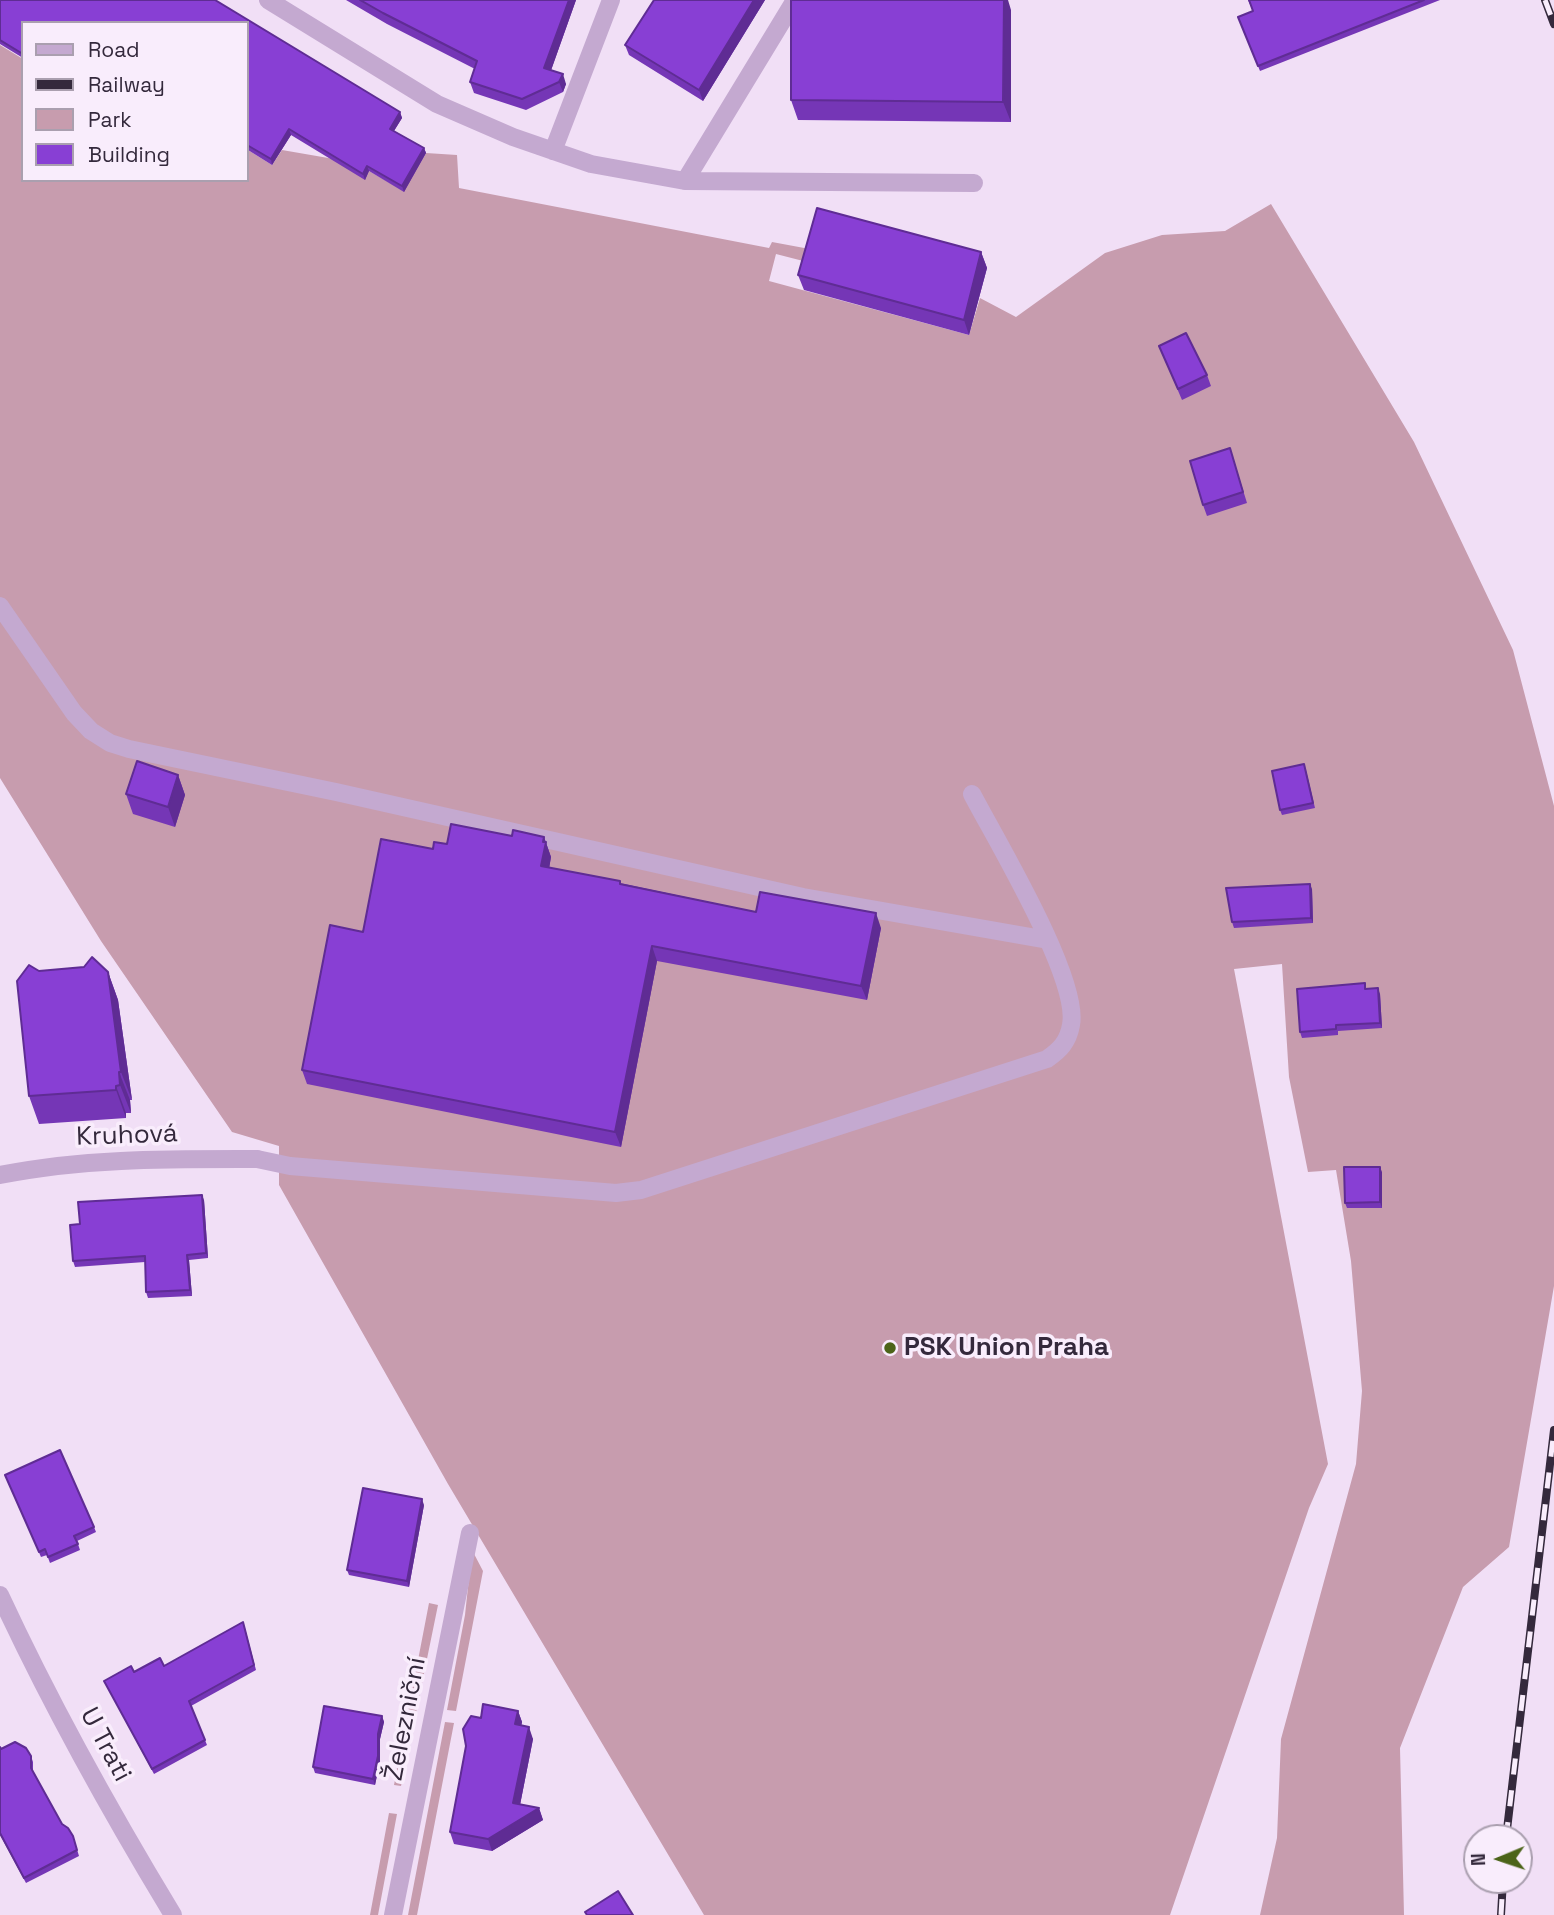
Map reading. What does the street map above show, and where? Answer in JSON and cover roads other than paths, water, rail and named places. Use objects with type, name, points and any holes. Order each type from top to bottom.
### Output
[{"type":"street","points":[[268,0],[437,104],[513,137],[592,164],[685,181],[974,183]]},
{"type":"street","points":[[553,151],[611,0]]},
{"type":"street","points":[[685,181],[795,0]]},
{"type":"street","points":[[0,606],[74,713],[91,731],[110,743],[803,897],[1048,940]]},
{"type":"street","name":"Kruhová","points":[[0,1175],[74,1163],[257,1159],[290,1166],[616,1193],[641,1190],[1047,1059],[1064,1047],[1072,1024],[1069,995],[1048,940],[972,794]]},
{"type":"street","name":"Železniční","points":[[393,1915],[470,1533]]},
{"type":"street","name":"U Trati","points":[[0,1595],[29,1657],[114,1818],[173,1915]]},
{"type":"railway","points":[[1545,0],[1554,24]]},
{"type":"railway","points":[[1508,1824],[1554,1430]]},
{"type":"railway","points":[[1501,1915],[1502,1894]]},
{"type":"place","name":"PSK Union Praha","points":[[890,1348]]}]
